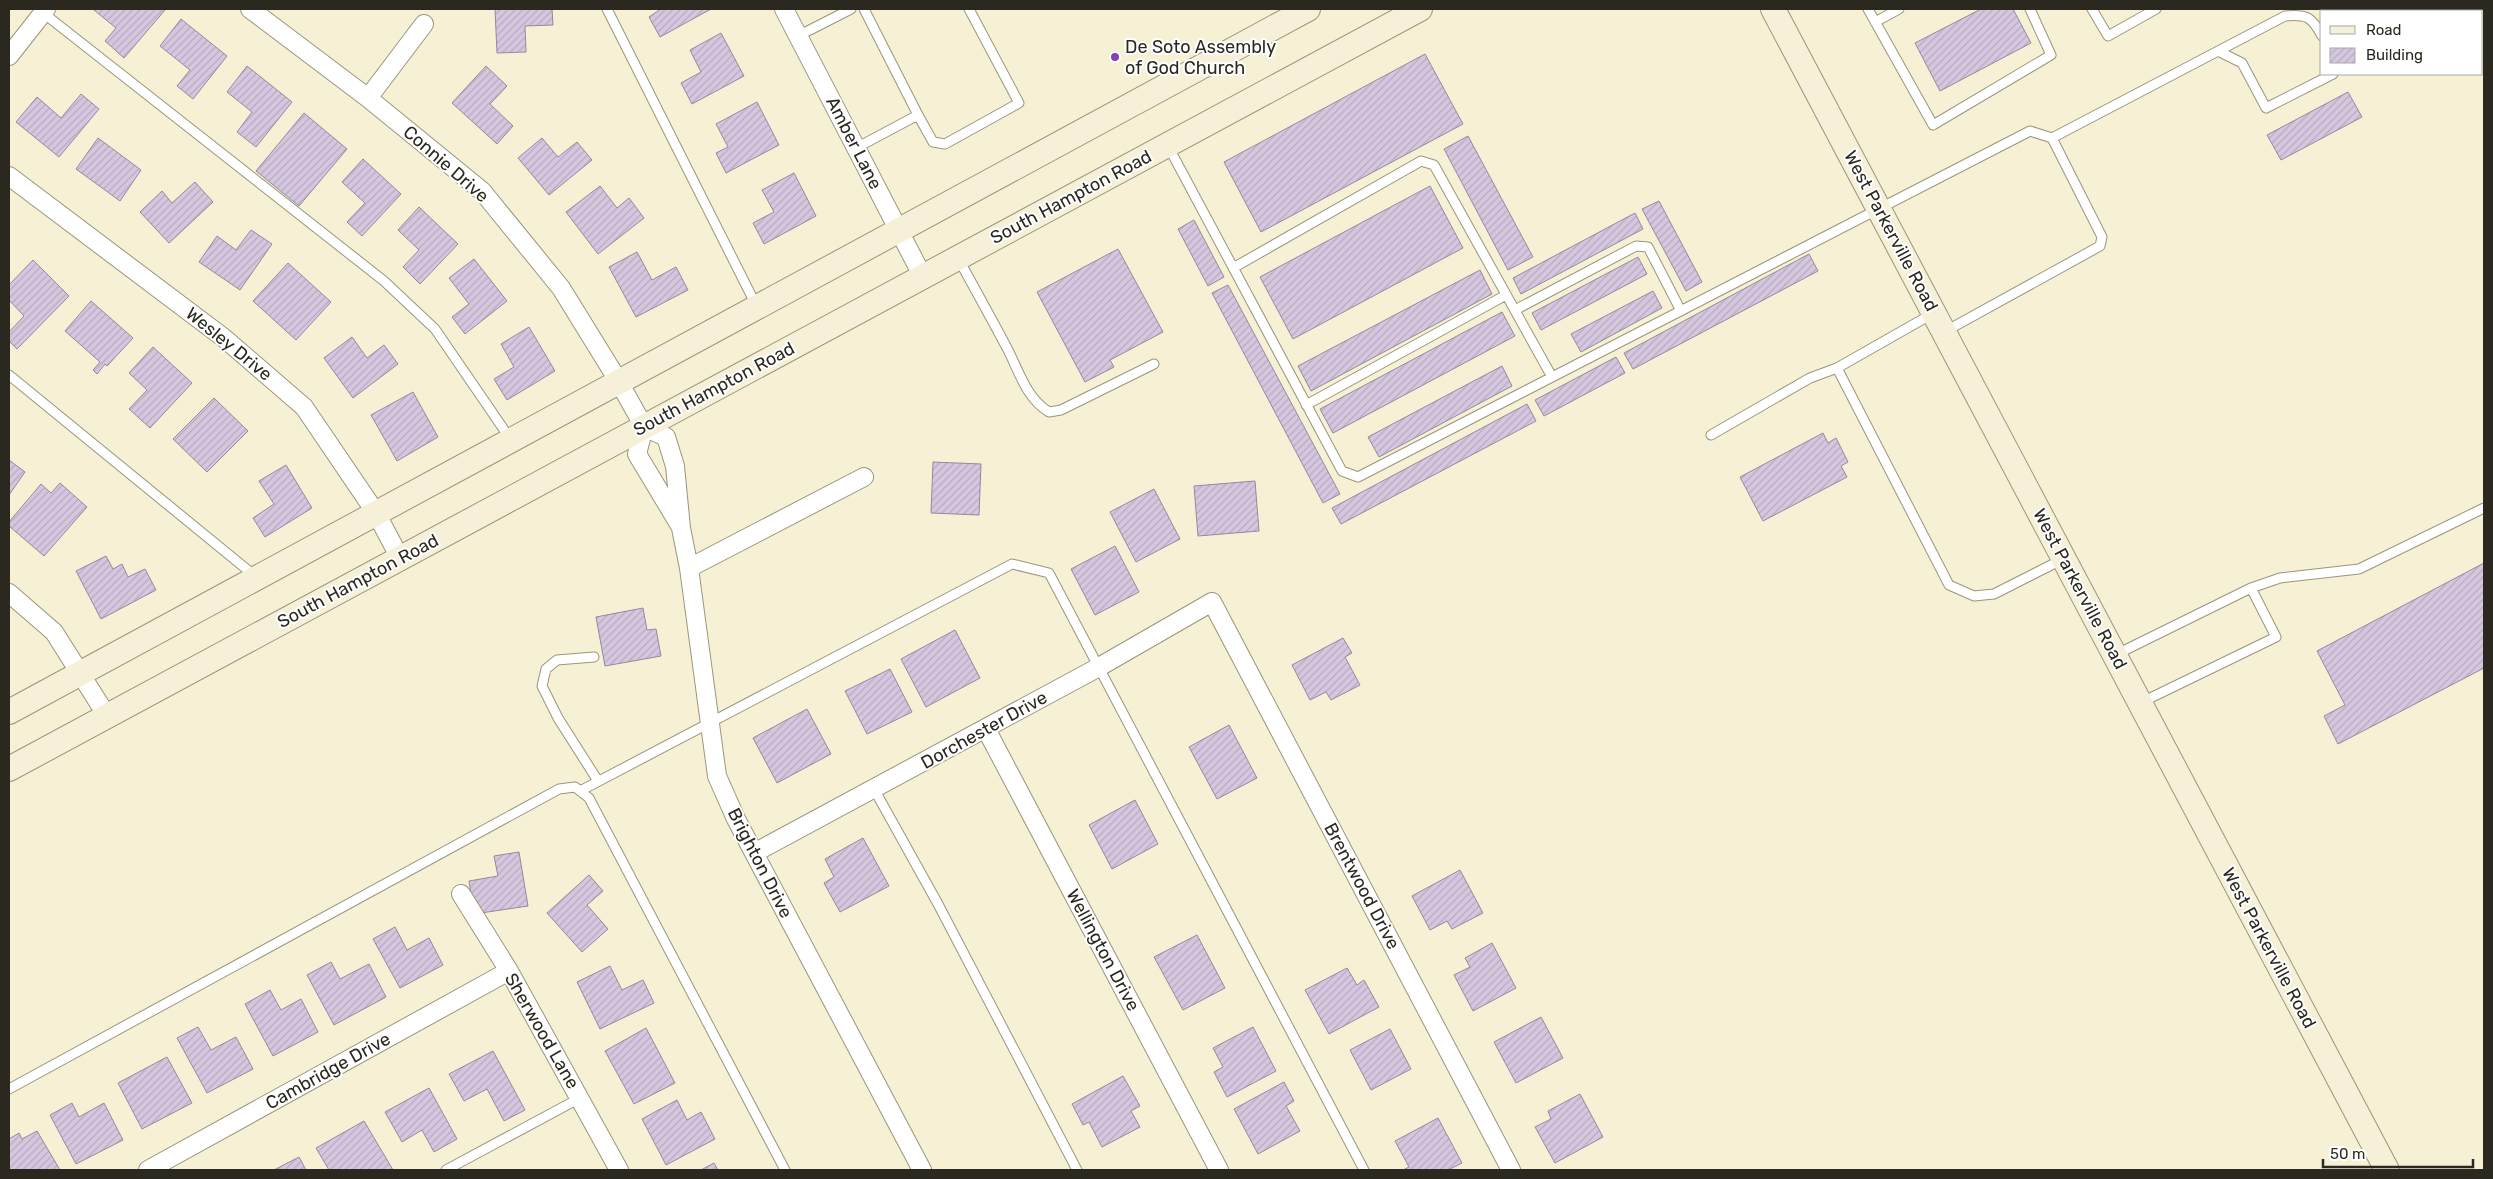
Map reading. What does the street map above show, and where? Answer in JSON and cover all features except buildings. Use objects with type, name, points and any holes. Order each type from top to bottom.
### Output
[{"type":"main road","points":[[9,712],[1308,9]]},
{"type":"main road","name":"South Hampton Road","points":[[9,769],[1420,9]]},
{"type":"main road","name":"West Parkerville Road","points":[[1778,10],[1879,209],[2387,1170]]},
{"type":"street","name":"Connie Drive","points":[[250,9],[368,98],[482,191],[561,288],[619,382],[644,427]]},
{"type":"street","name":"Amber Lane","points":[[784,9],[923,277]]},
{"type":"street","points":[[9,56],[42,10]]},
{"type":"street","points":[[368,98],[424,24]]},
{"type":"street","name":"Wesley Drive","points":[[9,176],[224,338],[304,407],[376,513],[400,558]]},
{"type":"street","name":"Brighton Drive","points":[[681,528],[637,454],[644,427],[666,437],[675,466],[681,528],[690,568],[717,776],[754,852],[922,1170]]},
{"type":"street","points":[[690,568],[864,477]]},
{"type":"street","points":[[9,593],[54,632],[107,716]]},
{"type":"street","name":"Dorchester Drive","points":[[754,852],[986,729],[1212,602]]},
{"type":"street","name":"Brentwood Drive","points":[[1212,602],[1511,1170]]},
{"type":"street","name":"Wellington Drive","points":[[986,729],[1219,1170]]},
{"type":"street","name":"Sherwood Lane","points":[[461,894],[509,971],[619,1170]]},
{"type":"street","name":"Cambridge Drive","points":[[148,1170],[509,971]]},
{"type":"lane","points":[[607,9],[758,307]]},
{"type":"lane","points":[[798,36],[851,9]]},
{"type":"lane","points":[[864,9],[933,142],[945,144],[1019,103],[969,9]]},
{"type":"lane","points":[[1868,9],[1933,125],[2051,55],[2030,9]]},
{"type":"lane","points":[[1875,22],[1898,9]]},
{"type":"lane","points":[[2092,9],[2108,36],[2156,9]]},
{"type":"lane","points":[[42,10],[384,280],[435,330],[511,440]]},
{"type":"lane","points":[[1167,145],[1342,471],[1358,477],[2030,132],[2052,138],[2220,52],[2285,16],[2300,14],[2313,20],[2320,32]]},
{"type":"lane","points":[[2220,52],[2242,63],[2266,108],[2331,75]]},
{"type":"lane","points":[[856,148],[918,115]]},
{"type":"lane","points":[[1711,435],[1810,378],[1939,323],[2100,246],[2102,237],[2052,138]]},
{"type":"lane","points":[[1233,268],[1421,161],[1434,164],[1552,377]]},
{"type":"lane","points":[[1515,310],[1636,246],[1648,247],[1681,311]]},
{"type":"lane","points":[[958,258],[1022,381],[1038,405],[1049,412],[1061,410],[1154,364]]},
{"type":"lane","points":[[1306,404],[1506,295]]},
{"type":"lane","points":[[1837,368],[1949,585],[1974,596],[1994,594],[2064,559]]},
{"type":"lane","points":[[9,375],[257,578]]},
{"type":"lane","points":[[2115,655],[2251,588],[2280,578],[2359,568],[2484,508]]},
{"type":"lane","points":[[580,791],[1012,564],[1050,573],[1364,1170]]},
{"type":"lane","points":[[2140,703],[2276,637],[2251,588]]},
{"type":"lane","points":[[594,657],[557,660],[546,669],[542,686],[558,718],[598,781]]},
{"type":"lane","points":[[9,1089],[559,789],[575,787],[589,798],[785,1170]]},
{"type":"lane","points":[[874,790],[938,904],[1077,1170]]},
{"type":"lane","points":[[446,1170],[580,1098]]},
{"type":"place","name":"De Soto Assembly of God Church","points":[[1115,57]]}]
